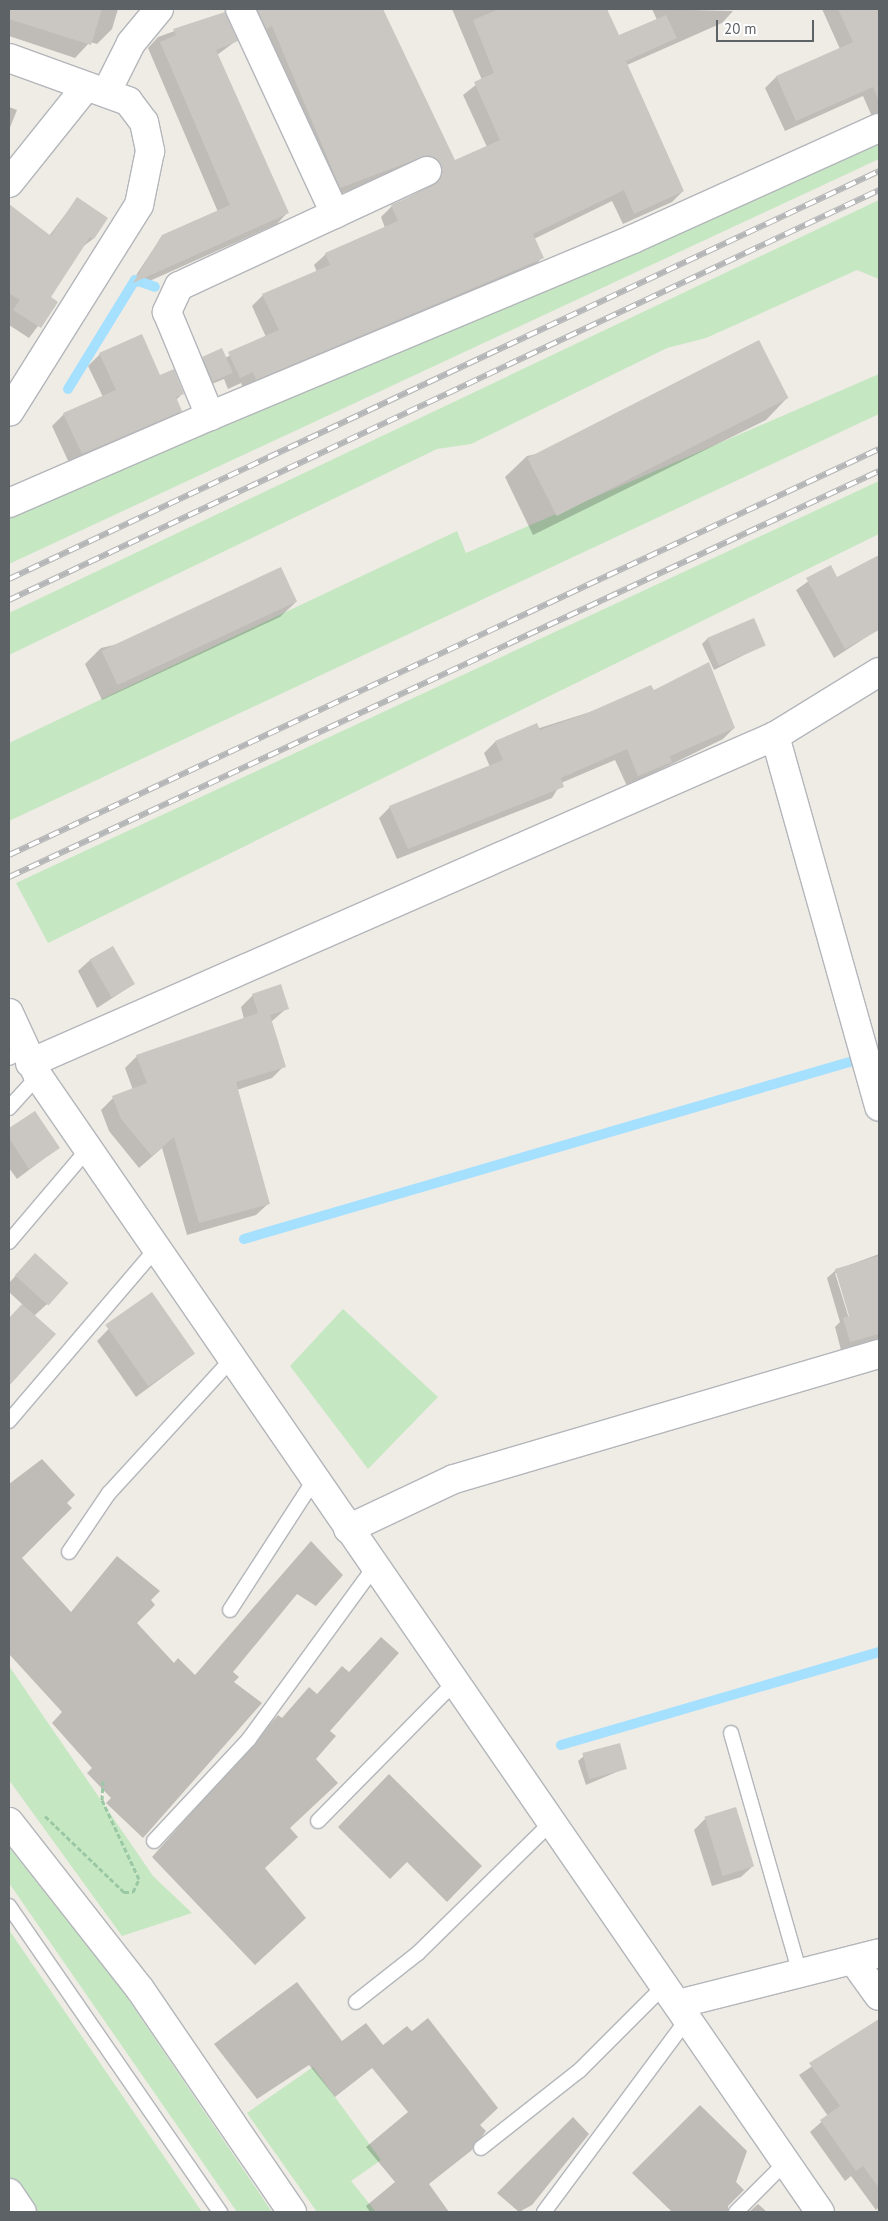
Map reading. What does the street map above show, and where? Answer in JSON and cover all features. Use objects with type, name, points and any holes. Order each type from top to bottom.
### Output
[{"type":"street","points":[[9,183],[96,90],[159,9]]},
{"type":"street","points":[[240,9],[334,214]]},
{"type":"street","points":[[9,58],[128,101],[144,122],[150,151],[139,205],[9,412]]},
{"type":"street","points":[[9,503],[210,416],[633,239],[879,128]]},
{"type":"street","points":[[210,416],[168,312],[178,286],[426,172]]},
{"type":"street","points":[[25,1062],[774,736],[879,672]]},
{"type":"street","points":[[774,736],[879,1107]]},
{"type":"street","points":[[9,1013],[25,1062],[88,1149],[348,1529],[554,1820],[820,2212]]},
{"type":"street","points":[[348,1529],[454,1478],[879,1354]]},
{"type":"street","points":[[10,1823],[140,1989],[292,2212]]},
{"type":"street","points":[[677,2002],[800,1974],[879,1953]]},
{"type":"street","points":[[853,1960],[879,1996]]},
{"type":"street","points":[[9,2192],[22,2212]]},
{"type":"lane","points":[[9,1108],[25,1062]]},
{"type":"lane","points":[[9,1242],[88,1149]]},
{"type":"lane","points":[[9,1421],[156,1250]]},
{"type":"lane","points":[[69,1552],[109,1493],[232,1359]]},
{"type":"lane","points":[[230,1610],[314,1480]]},
{"type":"lane","points":[[154,1841],[249,1739],[374,1566]]},
{"type":"lane","points":[[318,1821],[456,1681]]},
{"type":"lane","points":[[731,1733],[800,1974]]},
{"type":"lane","points":[[356,2002],[418,1953],[554,1820]]},
{"type":"lane","points":[[9,1906],[220,2212]]},
{"type":"lane","points":[[481,2148],[579,2071],[677,2002]]},
{"type":"lane","points":[[544,2212],[677,2002]]},
{"type":"lane","points":[[736,2212],[786,2162]]},
{"type":"path","points":[[10,1823],[21,1815],[48,1816],[124,1892],[133,1892],[139,1879],[102,1800],[103,1781]]},
{"type":"green space","points":[[879,144],[879,159],[9,564],[9,518]]},
{"type":"green space","points":[[879,200],[879,279],[857,270],[706,338],[667,348],[471,444],[437,449],[9,655],[9,613]]},
{"type":"green space","points":[[879,374],[879,414],[9,821],[9,743],[457,531],[466,553]]},
{"type":"green space","points":[[879,481],[879,534],[48,943],[16,883]]},
{"type":"green space","points":[[343,1309],[438,1397],[368,1469],[290,1366]]},
{"type":"green space","points":[[9,1666],[153,1876],[192,1913],[122,1936],[9,1780]]},
{"type":"green space","points":[[9,1847],[124,1993],[272,2212],[237,2212],[9,1883]]},
{"type":"green space","points":[[9,1930],[202,2212],[9,2212]]},
{"type":"green space","points":[[313,2067],[381,2160],[351,2181],[376,2212],[317,2212],[247,2113]]},
{"type":"building","points":[[9,9],[102,9],[91,45],[9,19]]},
{"type":"building","points":[[257,9],[383,9],[455,160],[500,140],[474,82],[494,73],[473,20],[499,9],[607,9],[619,35],[666,15],[677,38],[626,61],[684,191],[634,214],[624,190],[533,234],[544,258],[256,380],[253,372],[240,378],[228,352],[279,330],[262,294],[330,265],[325,253],[398,221],[391,205],[434,185],[443,172],[436,159],[428,155],[340,188],[272,26],[266,29]]},
{"type":"building","points":[[838,9],[879,9],[879,101],[873,87],[796,121],[776,76],[853,42]]},
{"type":"building","points":[[225,12],[238,41],[216,50],[289,213],[133,283],[162,235],[230,205],[160,42],[176,35],[173,29]]},
{"type":"building","points":[[77,197],[108,218],[94,239],[90,237],[51,297],[58,302],[41,328],[13,310],[20,300],[9,293],[9,204],[51,236]]},
{"type":"building","points":[[142,334],[160,375],[174,369],[184,394],[176,397],[182,411],[82,454],[63,413],[116,390],[99,353]]},
{"type":"building","points":[[759,340],[789,398],[557,516],[527,458]]},
{"type":"building","points":[[222,348],[233,373],[213,382],[202,357]]},
{"type":"building","points":[[879,555],[879,630],[845,649],[806,578],[831,565],[837,577]]},
{"type":"building","points":[[281,567],[297,601],[118,685],[102,651]]},
{"type":"building","points":[[754,618],[766,646],[719,666],[707,638]]},
{"type":"building","points":[[709,662],[735,728],[670,756],[672,762],[638,776],[627,749],[561,778],[564,787],[408,849],[389,806],[503,760],[495,741],[537,723],[540,730],[585,714],[651,685],[654,690]]},
{"type":"building","points":[[113,946],[135,984],[112,998],[90,960]]},
{"type":"building","points":[[281,984],[289,1009],[270,1015],[286,1067],[236,1082],[270,1204],[199,1223],[174,1137],[152,1156],[121,1119],[112,1096],[147,1083],[136,1055],[258,1013],[252,994]]},
{"type":"building","points":[[35,1111],[60,1148],[29,1169],[9,1138],[9,1128]]},
{"type":"building","points":[[35,1253],[68,1283],[48,1305],[15,1275]]},
{"type":"building","points":[[879,1256],[879,1334],[850,1342],[843,1318],[849,1316],[835,1269]]},
{"type":"building","points":[[152,1292],[195,1353],[148,1386],[105,1325]]},
{"type":"building","points":[[22,1304],[56,1334],[9,1386],[9,1318]]},
{"type":"building","points":[[620,1743],[627,1769],[589,1779],[582,1753]]},
{"type":"building","points":[[736,1807],[754,1866],[723,1876],[704,1817]]},
{"type":"building","points":[[879,2019],[879,2188],[863,2166],[856,2171],[820,2120],[840,2106],[809,2063]]},
{"type":"waterway","points":[[68,389],[135,280],[155,287]]},
{"type":"waterway","points":[[244,1239],[856,1060]]},
{"type":"waterway","points":[[561,1745],[879,1652]]},
{"type":"railway","points":[[9,579],[879,171]]},
{"type":"railway","points":[[9,600],[879,190]]},
{"type":"railway","points":[[9,855],[879,449]]},
{"type":"railway","points":[[9,877],[879,471]]}]
